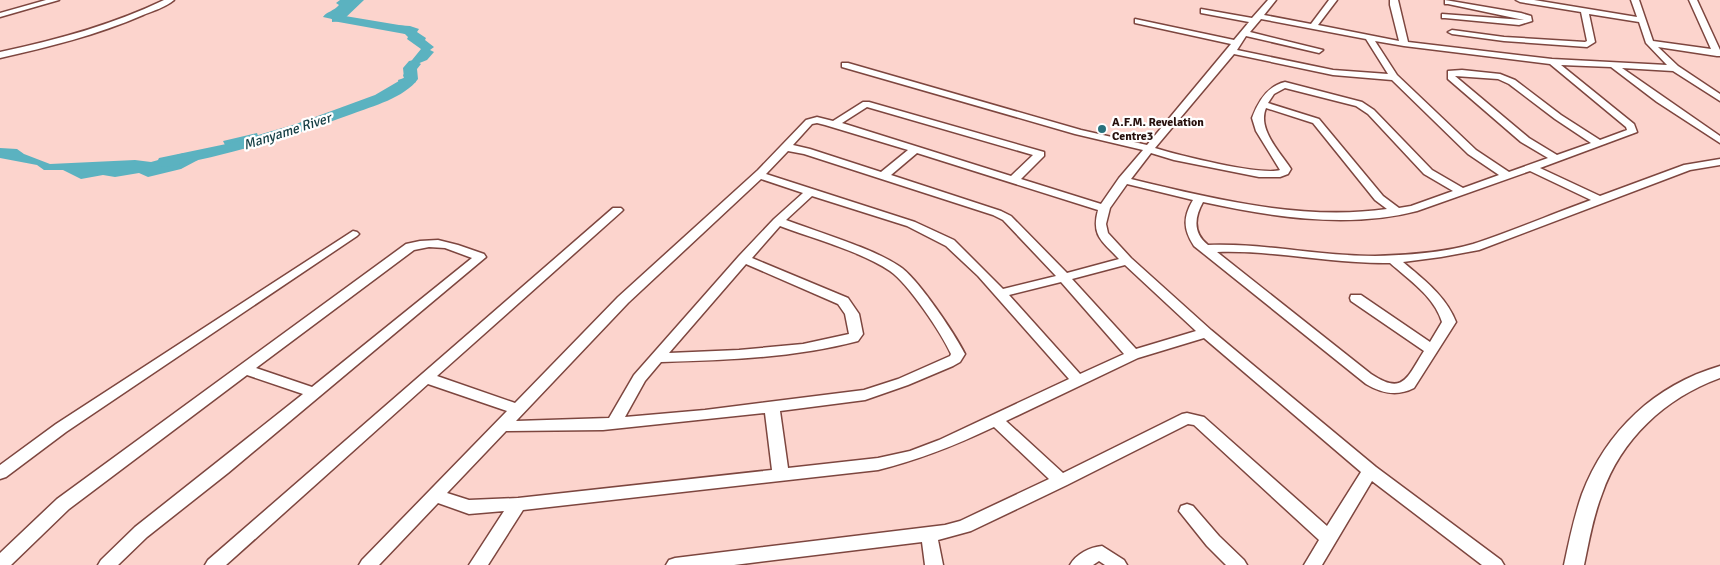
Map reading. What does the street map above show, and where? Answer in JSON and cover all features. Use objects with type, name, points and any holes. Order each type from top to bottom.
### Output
[{"type":"main road","points":[[1574,565],[1596,485],[1611,456],[1628,431],[1648,410],[1666,396],[1684,386],[1720,372]]},
{"type":"street","points":[[0,15],[55,0]]},
{"type":"street","points":[[0,55],[69,39],[146,12],[170,0]]},
{"type":"street","points":[[1272,0],[1123,180],[1104,208],[1100,224],[1102,234],[1127,261],[1206,332],[1370,471],[1495,565]]},
{"type":"street","points":[[1313,27],[1333,0]]},
{"type":"street","points":[[1394,0],[1404,44]]},
{"type":"street","points":[[1520,0],[1642,20]]},
{"type":"street","points":[[1635,0],[1650,43],[1675,68],[1720,98]]},
{"type":"street","points":[[1693,0],[1719,53]]},
{"type":"street","points":[[1445,16],[1519,23],[1528,21],[1528,18],[1449,1],[1444,11],[1445,16],[1459,51]]},
{"type":"street","points":[[1204,11],[1313,27],[1370,39],[1459,51],[1552,62],[1675,68]]},
{"type":"street","points":[[1452,32],[1527,41],[1587,44],[1591,42],[1585,11]]},
{"type":"street","points":[[1138,21],[1234,47],[1354,76],[1394,77]]},
{"type":"street","points":[[1244,33],[1319,50]]},
{"type":"street","points":[[1370,39],[1394,77],[1472,152],[1508,176]]},
{"type":"street","points":[[1650,43],[1719,53]]},
{"type":"street","points":[[1123,180],[1199,200],[1261,210],[1321,215],[1398,212],[1462,192],[1632,132],[1633,129],[1552,62]]},
{"type":"street","points":[[845,65],[1078,132],[1174,157],[1225,169],[1272,175],[1281,174],[1286,168],[1258,124],[1258,114],[1274,89],[1280,85],[1354,102],[1371,112],[1428,172],[1462,192]]},
{"type":"street","points":[[1614,66],[1660,100],[1720,140]]},
{"type":"street","points":[[1557,159],[1525,140],[1451,77],[1451,73],[1462,72],[1504,78],[1521,87],[1558,117],[1600,144]]},
{"type":"street","points":[[834,124],[866,104],[1040,154],[1013,180]]},
{"type":"street","points":[[1264,104],[1316,121],[1379,198],[1398,212]]},
{"type":"street","points":[[368,565],[623,300],[759,174],[809,122],[821,120],[1104,208]]},
{"type":"street","points":[[785,147],[806,151],[997,213],[1007,218],[1064,277],[1133,355]]},
{"type":"street","points":[[882,176],[914,150]]},
{"type":"street","points":[[1207,249],[1240,247],[1340,258],[1394,260],[1449,253],[1476,247],[1688,167],[1720,162]]},
{"type":"street","points":[[1532,168],[1600,200]]},
{"type":"street","points":[[759,174],[911,224],[941,238],[962,253],[1078,381]]},
{"type":"street","points":[[614,423],[639,378],[743,259],[778,221],[811,190]]},
{"type":"street","points":[[1199,200],[1189,216],[1191,230],[1198,243],[1375,384],[1388,388],[1403,389],[1408,385],[1449,322],[1448,316],[1437,300],[1394,260]]},
{"type":"street","points":[[214,565],[617,210]]},
{"type":"street","points":[[502,426],[529,427],[614,423],[772,407],[865,395],[903,382],[955,359],[958,354],[952,340],[910,283],[896,269],[883,261],[778,221]]},
{"type":"street","points":[[0,473],[61,428],[353,234]]},
{"type":"street","points":[[0,564],[63,504],[410,247],[431,242],[444,244],[480,257],[312,392],[222,469],[141,532],[107,565]]},
{"type":"street","points":[[657,358],[739,355],[802,348],[853,338],[856,334],[852,314],[843,301],[743,259]]},
{"type":"street","points":[[999,294],[1127,261]]},
{"type":"street","points":[[1356,298],[1432,350]]},
{"type":"street","points":[[434,495],[469,507],[518,504],[878,464],[912,456],[944,444],[1133,355],[1206,332]]},
{"type":"street","points":[[243,369],[312,392]]},
{"type":"street","points":[[426,378],[518,410]]},
{"type":"street","points":[[772,407],[781,476]]},
{"type":"street","points":[[675,565],[929,535],[965,526],[1061,481],[1182,419],[1191,418],[1200,421],[1329,538]]},
{"type":"street","points":[[995,419],[1061,481]]},
{"type":"street","points":[[1313,565],[1370,471]]},
{"type":"street","points":[[478,565],[518,504]]},
{"type":"street","points":[[1187,512],[1213,542],[1238,565]]},
{"type":"street","points":[[929,535],[934,565]]},
{"type":"street","points":[[1079,565],[1095,554],[1102,554],[1118,565]]},
{"type":"water","points":[[340,0],[364,0],[342,21],[332,22],[332,19],[323,17],[339,5],[336,3]]},
{"type":"water","points":[[379,24],[410,26],[419,29],[417,32],[434,47],[430,50],[434,52],[427,60],[417,64],[413,69],[416,82],[408,85],[399,85],[398,80],[404,78],[403,75],[406,72],[404,70],[421,49],[407,39],[408,37],[402,32],[379,28]]},
{"type":"water","points":[[290,130],[290,134],[284,137],[251,148],[237,149],[232,145],[225,145],[223,141],[257,133],[258,136]]},
{"type":"water","points":[[0,148],[17,149],[24,154],[50,164],[135,160],[151,162],[184,153],[198,160],[181,169],[148,177],[139,173],[115,177],[103,175],[81,179],[63,170],[44,170],[37,165],[0,158]]},
{"type":"waterway","name":"Manyame River","points":[[352,0],[345,6],[337,18],[405,30]]},
{"type":"waterway","name":"Manyame River","points":[[165,162],[234,147],[324,120],[396,90],[411,79],[410,68],[414,64]]},
{"type":"place","name":"A.F.M. Revelation Centre3","points":[[1102,129]]}]
